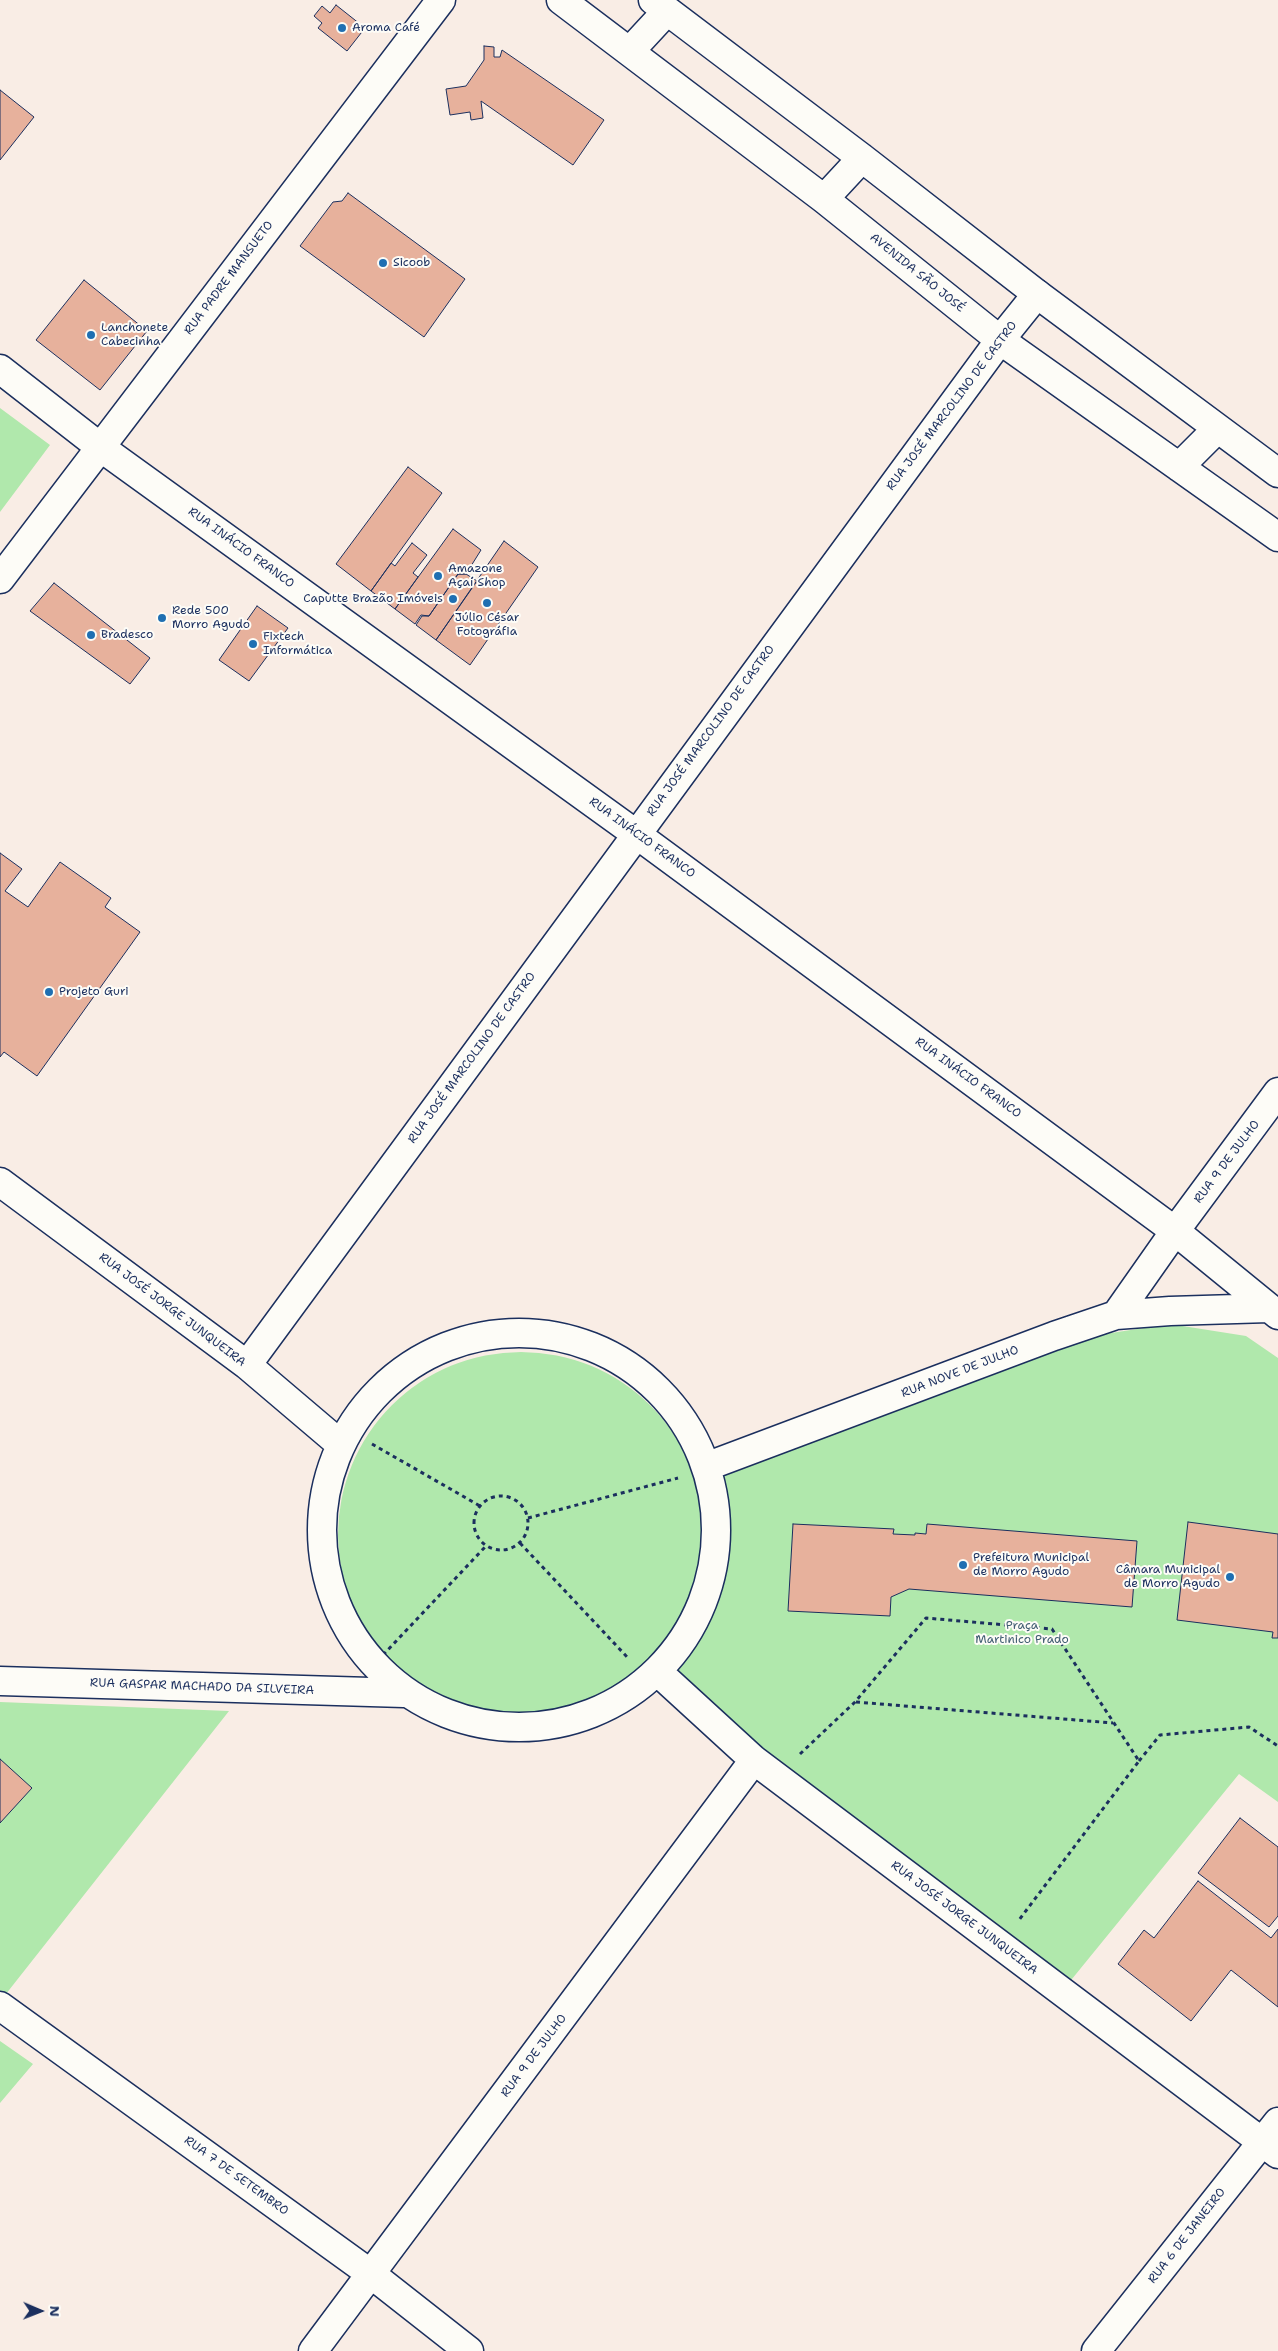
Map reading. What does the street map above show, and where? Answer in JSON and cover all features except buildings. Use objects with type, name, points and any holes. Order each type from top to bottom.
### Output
[{"type":"street","name":"RUA PADRE MANSUETO","points":[[0,579],[441,0]]},
{"type":"street","name":"AVENIDA SÃO JOSÉ","points":[[561,0],[824,199],[1000,340],[1278,538]]},
{"type":"street","points":[[630,51],[660,6],[862,158],[1037,294],[1278,474]]},
{"type":"street","points":[[824,199],[862,158]]},
{"type":"street","name":"RUA JOSÉ MARCOLINO DE CASTRO","points":[[247,1365],[1000,340],[1037,294]]},
{"type":"street","name":"RUA INÁCIO FRANCO","points":[[0,369],[100,446],[636,834],[1175,1231],[1274,1311]]},
{"type":"street","points":[[1179,467],[1217,429]]},
{"type":"street","name":"RUA 9 DE JULHO","points":[[1175,1231],[1278,1092]]},
{"type":"street","name":"RUA JOSÉ JORGE JUNQUEIRA","points":[[0,1182],[352,1442]]},
{"type":"street","points":[[1116,1315],[1175,1231]]},
{"type":"street","name":"RUA NOVE DE JULHO","points":[[708,1466],[1054,1336],[1116,1315],[1170,1311],[1274,1311]]},
{"type":"street","points":[[504,1331],[573,1338],[635,1367],[683,1417],[708,1466],[717,1550],[698,1616],[602,1712],[535,1730],[466,1723],[404,1693],[355,1643],[327,1580],[321,1511],[352,1442],[380,1387],[437,1348],[504,1331]]},
{"type":"street","name":"RUA JOSÉ JORGE JUNQUEIRA","points":[[647,1669],[754,1760],[1272,2139]]},
{"type":"street","name":"RUA GASPAR MACHADO DA SILVEIRA","points":[[0,1681],[404,1693]]},
{"type":"street","name":"RUA 9 DE JULHO","points":[[313,2351],[754,1760]]},
{"type":"street","name":"RUA 7 DE SETEMBRO","points":[[0,2006],[371,2274],[469,2351]]},
{"type":"street","name":"RUA 6 DE JANEIRO","points":[[1096,2351],[1272,2139]]},
{"type":"path","points":[[352,1442],[480,1506]]},
{"type":"path","points":[[528,1518],[683,1476]]},
{"type":"path","points":[[494,1496],[511,1497],[525,1509],[528,1518],[526,1536],[520,1543],[503,1550],[486,1546],[476,1532],[474,1523],[480,1506],[494,1496]]},
{"type":"path","points":[[520,1543],[647,1669]]},
{"type":"path","points":[[383,1655],[486,1546]]},
{"type":"path","points":[[795,1759],[856,1702],[926,1618],[1052,1629],[1139,1761]]},
{"type":"path","points":[[856,1702],[1113,1723]]},
{"type":"path","points":[[1014,1927],[1160,1735],[1249,1727],[1278,1746]]},
{"type":"green space","points":[[0,408],[50,445],[0,512]]},
{"type":"green space","name":"Praça Martinico Prado","points":[[1170,1324],[1246,1336],[1278,1358],[1278,1802],[1239,1774],[1063,1990],[663,1673],[700,1617],[720,1547],[711,1469],[1098,1335]]},
{"type":"green space","points":[[521,1352],[557,1356],[591,1366],[623,1383],[650,1406],[673,1433],[690,1465],[700,1499],[704,1535],[700,1571],[690,1605],[673,1637],[650,1664],[623,1687],[591,1704],[557,1714],[521,1718],[485,1714],[451,1704],[419,1687],[392,1664],[369,1637],[352,1605],[342,1571],[338,1535],[342,1499],[352,1465],[369,1433],[392,1406],[419,1383],[451,1366],[485,1356]]},
{"type":"green space","points":[[0,1702],[229,1711],[2,1999],[0,1998]]},
{"type":"green space","points":[[0,2041],[33,2064],[0,2103]]},
{"type":"place","name":"Aroma Café","points":[[342,28]]},
{"type":"place","name":"Sicoob","points":[[383,263]]},
{"type":"place","name":"Lanchonete Cabecinha","points":[[91,335]]},
{"type":"place","name":"Amazone Açaí Shop","points":[[438,576]]},
{"type":"place","name":"Caputte Brazão Imóveis","points":[[453,599]]},
{"type":"place","name":"Júlio César Fotográfia","points":[[487,603]]},
{"type":"place","name":"Rede 500 Morro Agudo","points":[[162,618]]},
{"type":"place","name":"Bradesco","points":[[91,635]]},
{"type":"place","name":"Fixtech Informática","points":[[253,644]]},
{"type":"place","name":"Projeto Guri","points":[[49,992]]},
{"type":"place","name":"Prefeitura Municipal de Morro Agudo","points":[[963,1565]]},
{"type":"place","name":"Câmara Municipal de Morro Agudo","points":[[1230,1577]]}]
